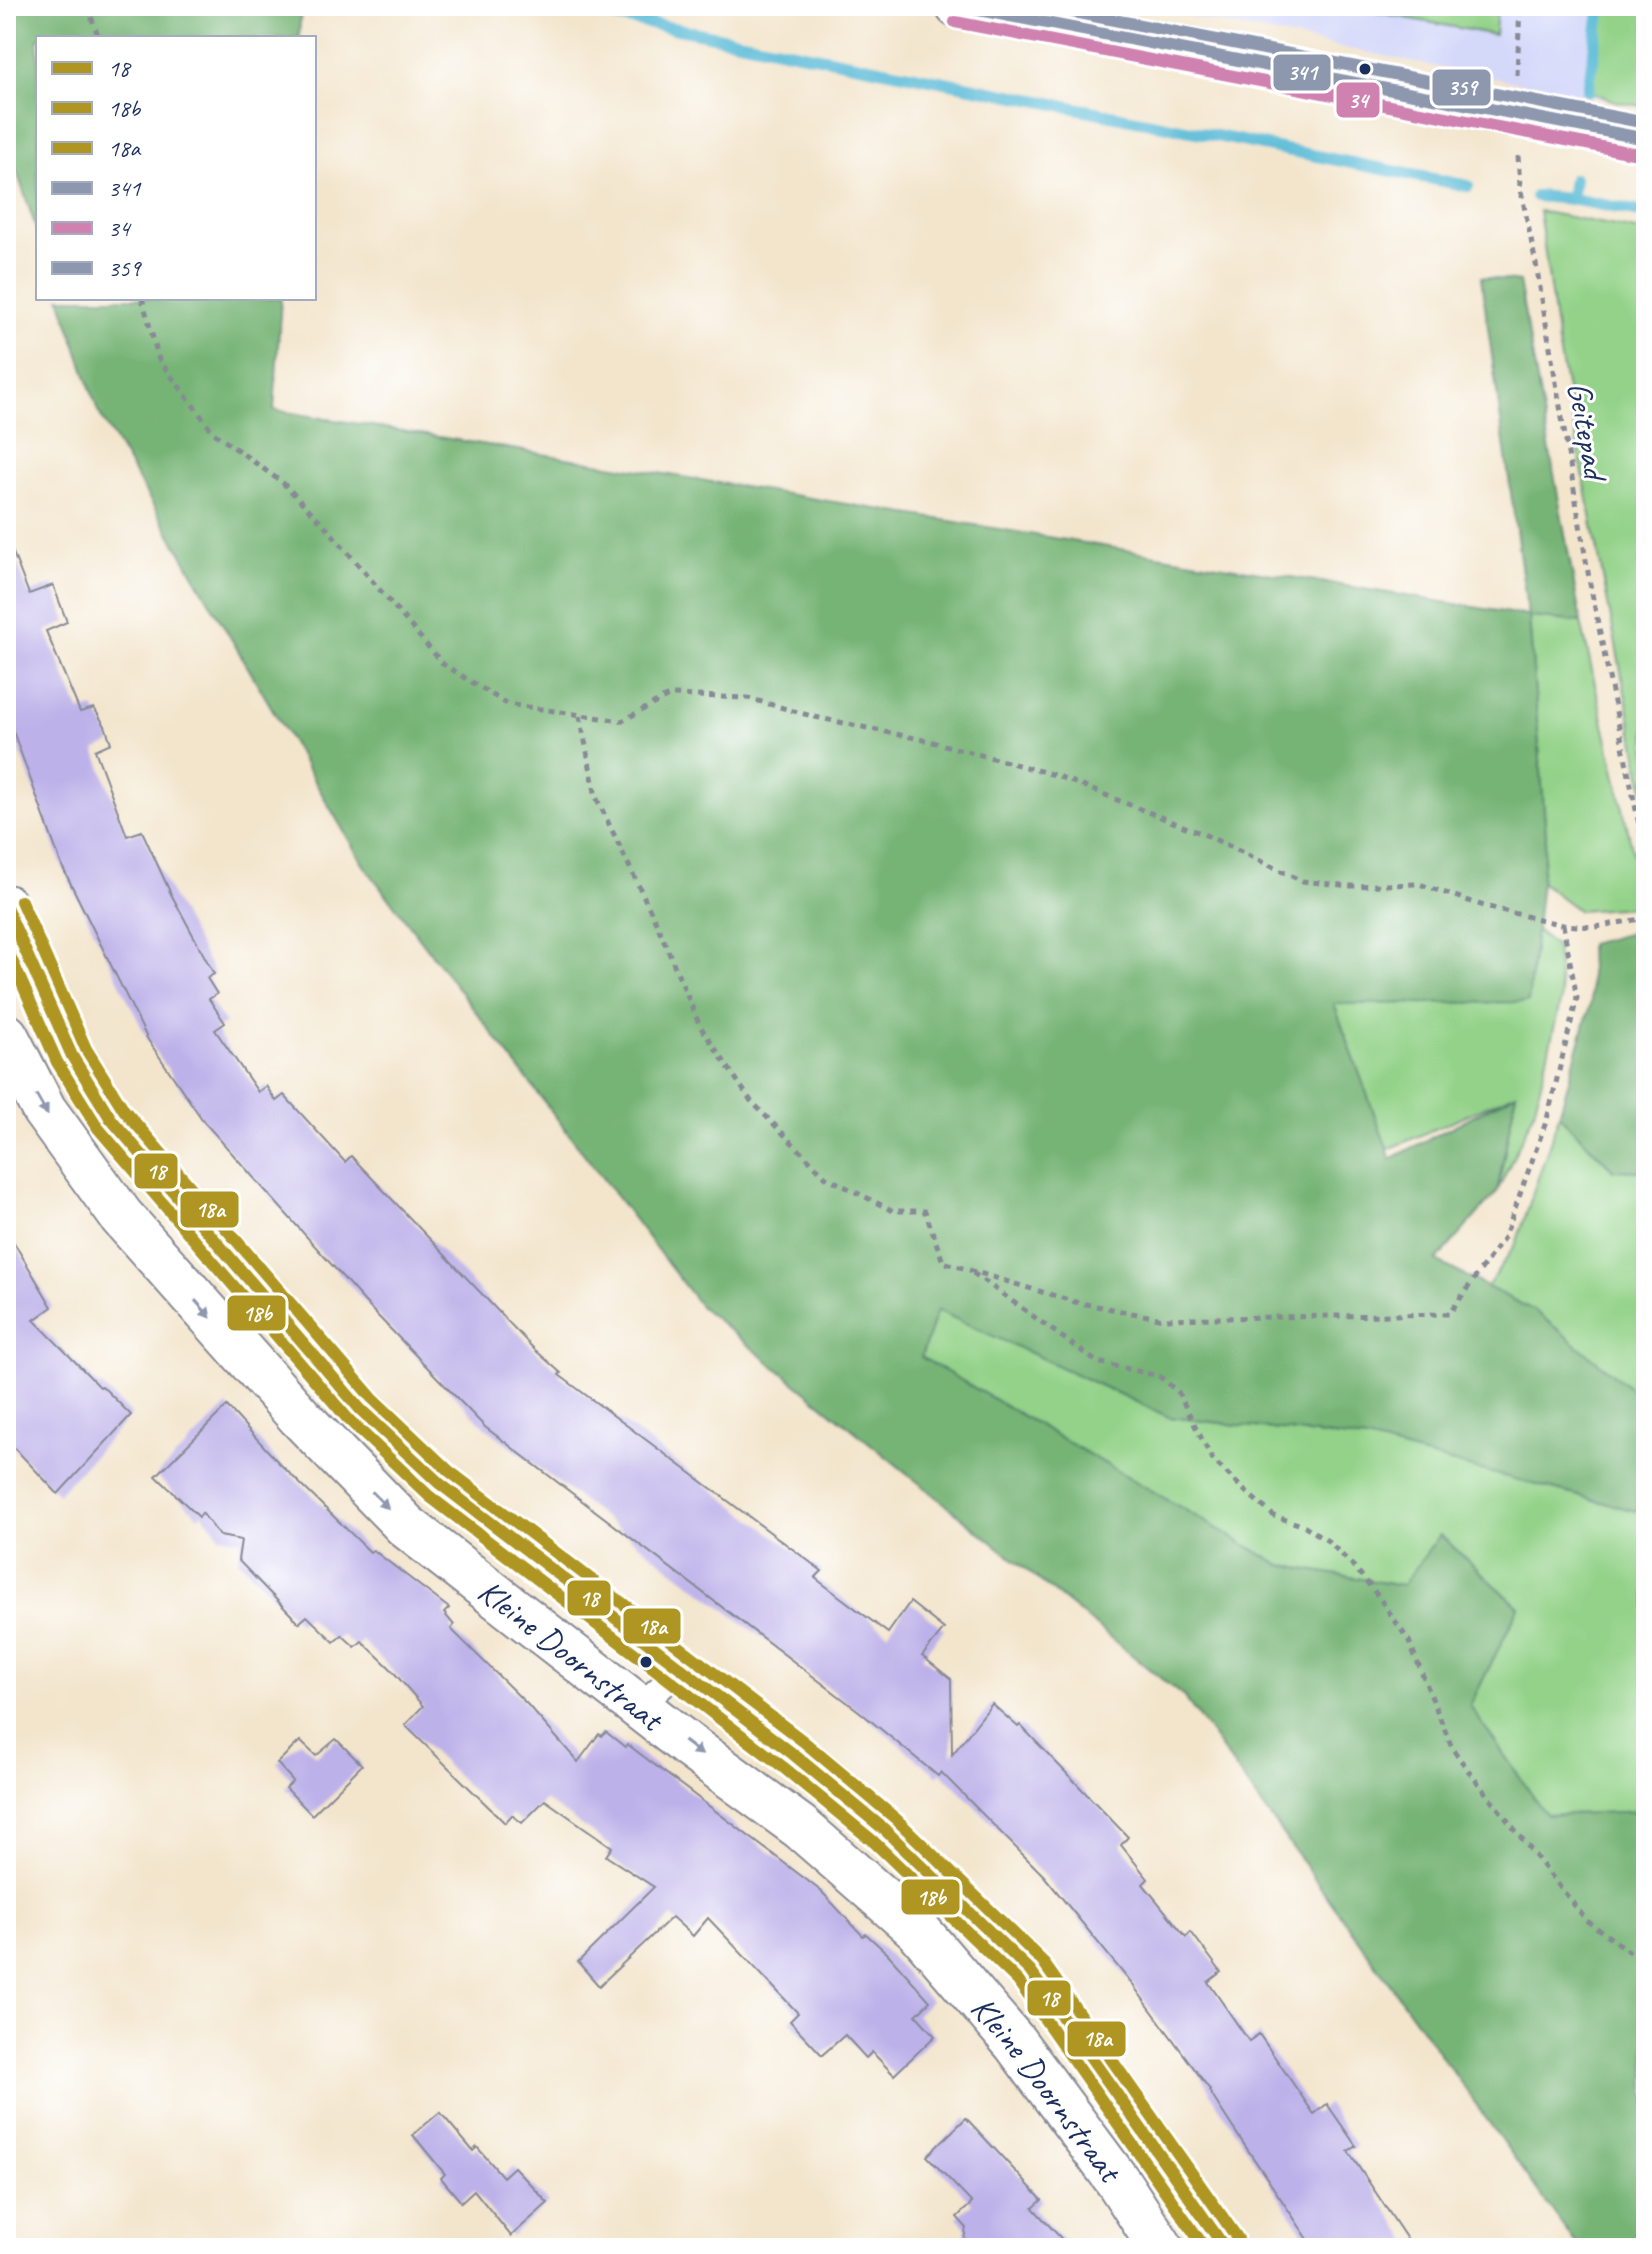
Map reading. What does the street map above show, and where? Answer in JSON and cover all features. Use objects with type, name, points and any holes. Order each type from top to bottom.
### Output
[{"type":"street","points":[[958,6],[1646,139]]},
{"type":"street","name":"Kleine Doornstraat","points":[[6,907],[72,1056],[111,1119],[360,1409],[439,1483],[793,1754],[885,1830],[1030,1971],[1225,2248]]},
{"type":"street","name":"Kleine Doornstraat","points":[[6,1036],[44,1110],[121,1216],[300,1417],[406,1526],[800,1827],[918,1930],[1015,2043],[1119,2183],[1161,2248]]},
{"type":"lane","points":[[6,1036],[53,1014]]},
{"type":"lane","points":[[639,1707],[680,1670]]},
{"type":"path","points":[[87,6],[98,36]]},
{"type":"path","name":"Geitepad","points":[[1520,6],[1514,113],[1520,186],[1590,584],[1646,859]]},
{"type":"path","points":[[143,300],[159,360],[214,433],[283,483],[443,664],[507,704],[622,721],[670,695],[748,698],[1055,775],[1208,836],[1302,881],[1351,886],[1419,884],[1484,906],[1563,925],[1595,927],[1646,918]]},
{"type":"path","points":[[580,716],[596,797],[656,922],[700,1026],[751,1101],[826,1177],[893,1211],[925,1211],[943,1262],[1075,1302],[1163,1319],[1449,1314],[1505,1236],[1547,1119],[1577,998],[1563,925]]},
{"type":"path","points":[[969,1270],[1097,1362],[1159,1376],[1178,1392],[1212,1459],[1274,1516],[1305,1526],[1328,1541],[1357,1570],[1409,1641],[1452,1748],[1470,1773],[1587,1921],[1646,1961]]},
{"type":"shaded area","points":[[1137,6],[1646,6],[1646,107],[1447,69]]},
{"type":"green space","points":[[6,6],[301,6],[299,36],[36,36],[36,228],[6,139]]},
{"type":"green space","points":[[1344,6],[1497,6],[1495,35]]},
{"type":"green space","points":[[1601,6],[1646,6],[1646,107],[1615,101],[1588,91]]},
{"type":"green space","points":[[1539,211],[1646,232],[1646,801],[1558,344]]},
{"type":"green space","points":[[1481,277],[1519,282],[1581,622],[1529,617],[1546,836],[1528,1002],[1334,1004],[1391,1159],[1516,1093],[1497,1192],[1436,1261],[1535,1311],[1646,1401],[1646,1495],[1636,1511],[1367,1440],[1169,1417],[937,1310],[921,1357],[1280,1565],[1402,1586],[1440,1535],[1519,1607],[1470,1706],[1546,1815],[1646,1811],[1646,2248],[1579,2248],[1185,1698],[700,1306],[363,864],[98,411],[61,300],[281,300],[274,410],[1528,616]]},
{"type":"green space","points":[[1529,617],[1581,622],[1645,906],[1579,911],[1541,882],[1546,836]]},
{"type":"green space","points":[[1646,929],[1646,1171],[1614,1170],[1559,1115],[1591,1002],[1589,944]]},
{"type":"green space","points":[[1536,930],[1556,946],[1561,999],[1534,1112],[1497,1192],[1516,1093],[1387,1150],[1334,1004],[1527,1002]]},
{"type":"green space","points":[[1559,1115],[1613,1170],[1646,1171],[1646,1401],[1535,1311],[1487,1287],[1516,1244]]},
{"type":"green space","points":[[937,1310],[1169,1417],[1367,1440],[1636,1511],[1646,1495],[1646,1811],[1546,1815],[1470,1706],[1519,1607],[1440,1535],[1403,1586],[1280,1565],[921,1357]]},
{"type":"building","points":[[6,540],[29,594],[53,585],[67,622],[46,631],[80,712],[94,708],[105,726],[111,743],[95,750],[127,836],[142,831],[171,894],[214,974],[207,978],[217,994],[209,999],[225,1023],[215,1030],[258,1092],[266,1086],[276,1101],[284,1095],[345,1162],[351,1156],[534,1349],[561,1373],[559,1375],[822,1571],[815,1578],[888,1633],[910,1602],[944,1629],[922,1656],[951,1679],[952,1755],[992,1704],[1018,1727],[1020,1725],[1128,1837],[1121,1845],[1148,1879],[1143,1884],[1186,1937],[1191,1932],[1221,1972],[1208,1982],[1249,2041],[1259,2034],[1314,2114],[1327,2104],[1356,2146],[1348,2151],[1413,2248],[1314,2248],[1210,2090],[1132,1984],[1044,1876],[941,1772],[938,1776],[860,1712],[485,1427],[373,1311],[204,1122],[148,1040],[62,866],[6,712]]},
{"type":"building","points":[[6,1229],[52,1307],[34,1320],[131,1415],[58,1494],[6,1439]]},
{"type":"building","points":[[227,1406],[279,1463],[370,1552],[373,1550],[449,1608],[444,1613],[454,1625],[451,1629],[527,1704],[578,1762],[599,1734],[602,1736],[606,1732],[625,1747],[627,1744],[808,1881],[863,1936],[866,1934],[888,1954],[930,2001],[916,2015],[935,2036],[894,2075],[872,2052],[866,2058],[845,2035],[822,2055],[790,2021],[798,2013],[708,1918],[693,1936],[672,1917],[599,1986],[578,1962],[654,1887],[606,1856],[612,1847],[545,1800],[522,1823],[512,1815],[505,1823],[405,1725],[423,1706],[390,1668],[362,1641],[355,1647],[342,1635],[334,1642],[307,1616],[299,1623],[238,1560],[241,1540],[220,1536],[202,1513],[199,1517],[156,1476]]},
{"type":"building","points":[[336,1739],[362,1765],[312,1815],[286,1788],[293,1781],[277,1763],[300,1741],[316,1756]]},
{"type":"building","points":[[440,2112],[473,2151],[477,2147],[503,2177],[514,2167],[548,2203],[511,2236],[474,2190],[461,2202],[441,2178],[445,2174],[413,2135]]},
{"type":"building","points":[[966,2118],[1042,2200],[1033,2208],[1070,2248],[963,2248],[966,2227],[957,2217],[972,2203],[927,2156]]},
{"type":"waterway","points":[[562,6],[1468,186]]},
{"type":"waterway","points":[[1588,91],[1601,6]]},
{"type":"waterway","points":[[1574,179],[1571,199],[1646,213]]},
{"type":"waterway","points":[[1536,196],[1571,199]]},
{"type":"transit line","name":"341","points":[[958,6],[1646,139]]},
{"type":"transit line","name":"359","points":[[1042,6],[1646,123]]},
{"type":"transit line","name":"34","points":[[955,22],[1643,155]]},
{"type":"transit line","name":"18a","points":[[21,901],[86,1049],[124,1110],[372,1398],[449,1471],[803,1741],[896,1819],[1042,1961],[1238,2239]]},
{"type":"transit line","name":"18","points":[[6,907],[72,1056],[111,1119],[360,1409],[439,1483],[793,1754],[885,1830],[1030,1971],[1225,2248]]},
{"type":"transit line","name":"18b","points":[[6,947],[57,1062],[98,1128],[348,1419],[429,1496],[783,1767],[874,1842],[1018,1981],[1205,2248]]}]
